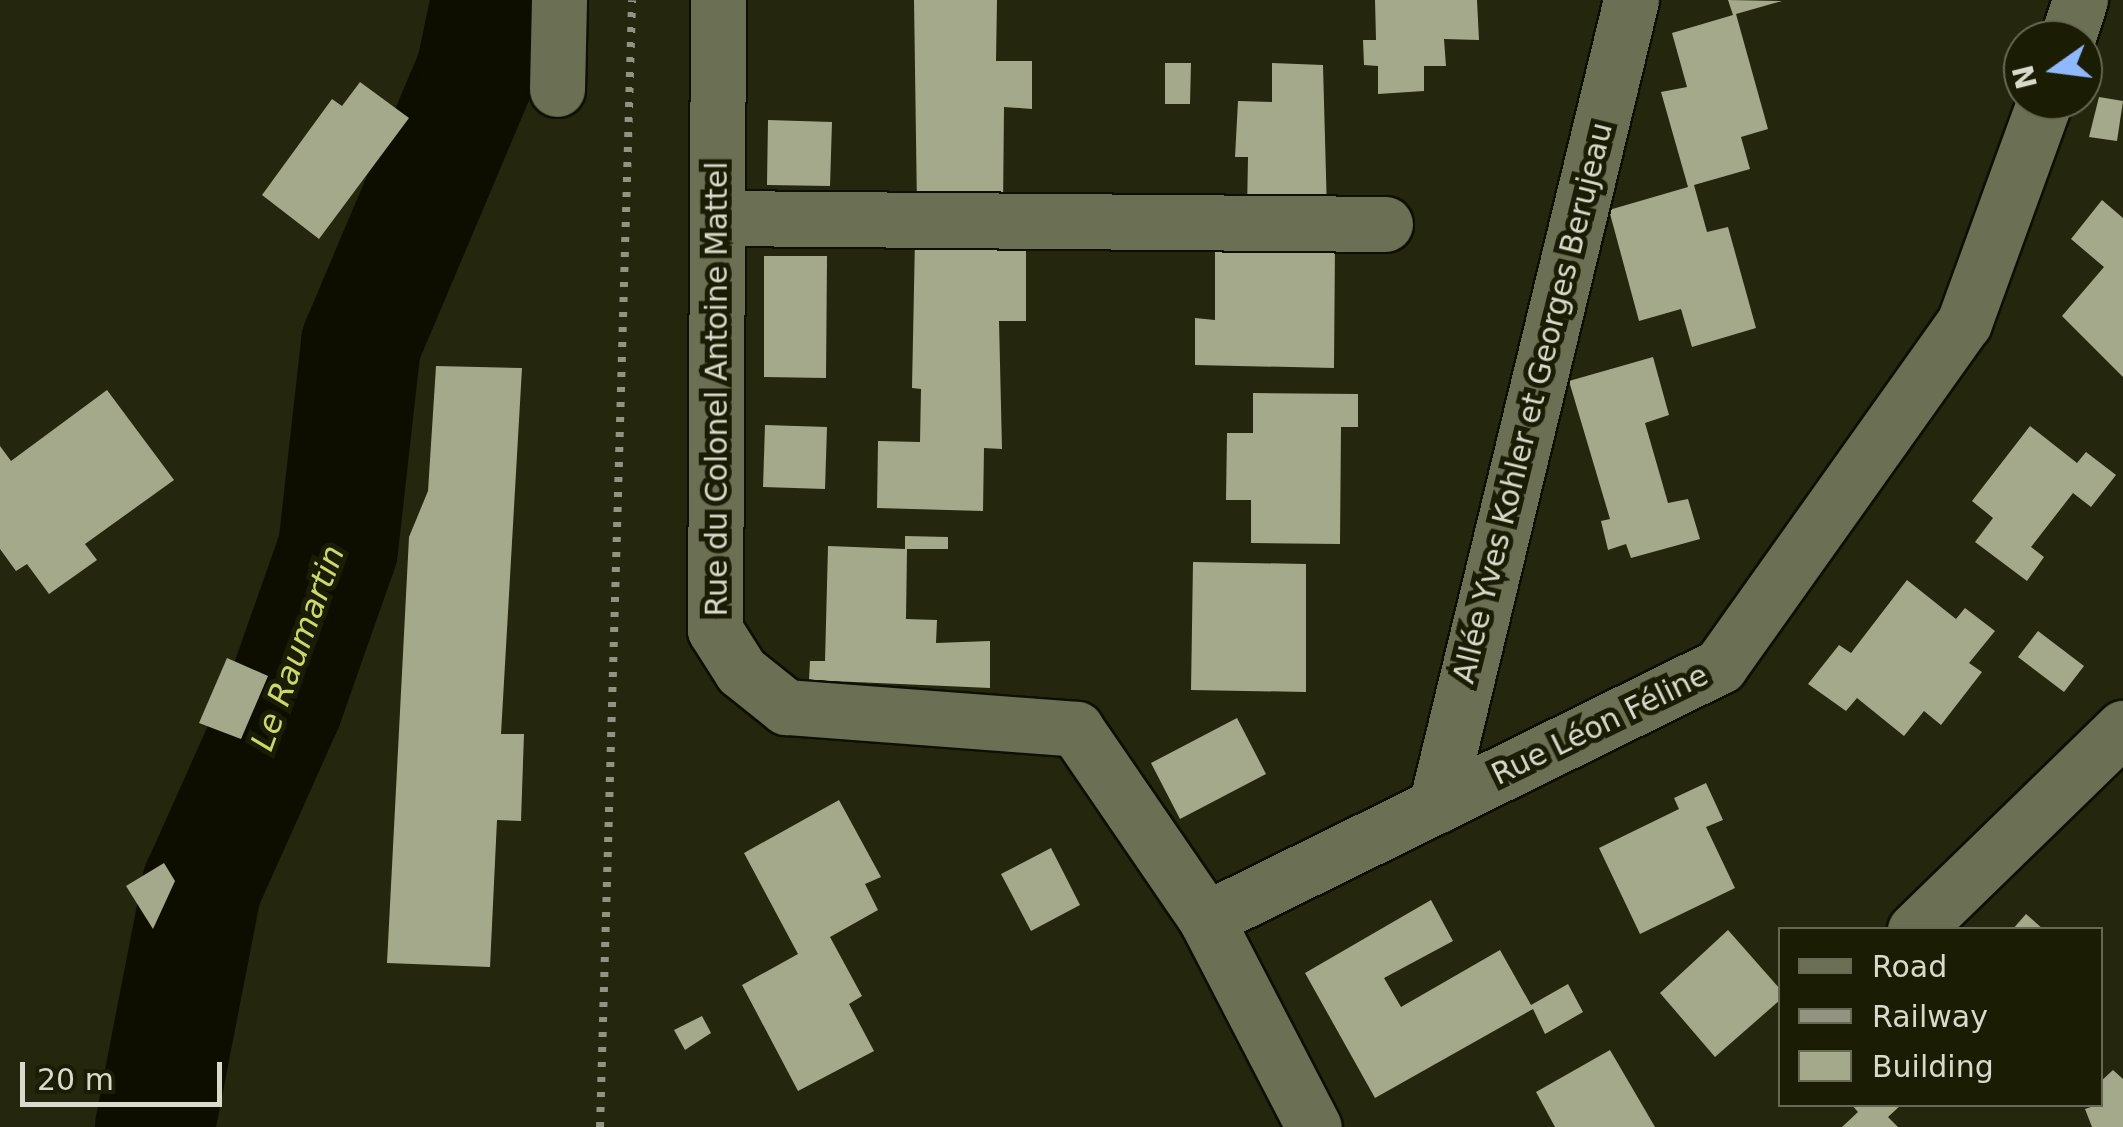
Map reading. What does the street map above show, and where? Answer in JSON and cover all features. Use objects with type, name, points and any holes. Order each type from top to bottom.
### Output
[{"type":"street","points":[[558,0],[558,89]]},
{"type":"street","name":"Rue du Colonel Antoine Mattel","points":[[718,0],[716,630],[741,671],[786,708],[1076,729],[1206,919]]},
{"type":"street","name":"Allée Yves Kohler et Georges Berujeau","points":[[1436,806],[1631,0]]},
{"type":"street","name":"Rue Léon Féline","points":[[1206,919],[1720,666],[1964,322],[2038,120]]},
{"type":"street","points":[[717,218],[1385,224]]},
{"type":"street","points":[[1917,927],[2123,728]]},
{"type":"street","points":[[1206,919],[1314,1127]]},
{"type":"building","points":[[914,0],[997,0],[996,61],[1032,61],[1032,109],[1004,107],[1003,209],[917,208]]},
{"type":"building","points":[[1375,0],[1477,0],[1479,40],[1444,39],[1446,66],[1424,66],[1424,91],[1378,94],[1378,66],[1364,65],[1363,40],[1376,40]]},
{"type":"building","points":[[1728,0],[1782,1],[1736,14],[1768,129],[1741,137],[1750,169],[1694,185],[1707,232],[1728,227],[1756,328],[1692,347],[1681,309],[1639,321],[1609,210],[1688,187],[1661,92],[1687,87],[1672,33],[1733,15]]},
{"type":"building","points":[[1165,63],[1191,63],[1190,104],[1165,104]]},
{"type":"building","points":[[1272,63],[1323,65],[1327,212],[1247,210],[1248,157],[1235,157],[1238,101],[1272,102]]},
{"type":"building","points":[[360,82],[409,118],[319,239],[262,195],[332,99],[342,106]]},
{"type":"building","points":[[2103,98],[2123,101],[2117,141],[2089,137],[2093,120],[2103,120]]},
{"type":"building","points":[[768,120],[832,122],[830,186],[767,185]]},
{"type":"building","points":[[2102,200],[2123,218],[2123,377],[2062,316],[2104,267],[2071,239]]},
{"type":"building","points":[[915,238],[1026,239],[1026,321],[999,321],[1002,449],[984,448],[983,511],[877,508],[878,441],[920,442],[921,389],[912,388]]},
{"type":"building","points":[[1215,242],[1335,244],[1334,368],[1195,365],[1195,318],[1215,320]]},
{"type":"building","points":[[764,256],[827,256],[826,378],[764,377]]},
{"type":"building","points":[[1653,357],[1669,415],[1645,423],[1668,503],[1688,499],[1700,539],[1631,558],[1626,544],[1608,550],[1601,521],[1610,519],[1569,381]]},
{"type":"building","points":[[436,366],[522,368],[501,734],[524,734],[521,821],[497,820],[490,967],[387,963],[409,537],[428,491]]},
{"type":"building","points":[[107,390],[174,480],[85,544],[97,560],[49,594],[27,564],[16,571],[0,549],[0,446],[11,461]]},
{"type":"building","points":[[1253,393],[1358,394],[1358,427],[1341,427],[1340,544],[1251,543],[1251,500],[1226,500],[1227,433],[1253,433]]},
{"type":"building","points":[[765,425],[827,427],[825,489],[763,487]]},
{"type":"building","points":[[2030,426],[2077,463],[2086,452],[2116,475],[2091,507],[2073,493],[2031,547],[2044,557],[2027,581],[1975,542],[1993,518],[1972,501]]},
{"type":"building","points":[[905,536],[948,537],[948,549],[907,549],[906,619],[937,620],[936,643],[990,641],[990,688],[809,680],[810,661],[825,661],[828,546],[905,549]]},
{"type":"building","points":[[1193,562],[1306,564],[1306,692],[1191,690]]},
{"type":"building","points":[[1907,580],[1956,619],[1965,608],[1995,631],[1969,663],[1982,672],[1941,725],[1924,711],[1904,736],[1857,698],[1846,711],[1808,684],[1839,645],[1851,653]]},
{"type":"building","points":[[2038,631],[2084,666],[2064,692],[2018,657]]},
{"type":"building","points":[[227,658],[268,676],[241,739],[199,723]]},
{"type":"building","points":[[1237,718],[1266,774],[1180,819],[1151,763]]},
{"type":"building","points":[[1706,783],[1723,820],[1706,827],[1735,888],[1640,934],[1599,848],[1679,809],[1674,798]]},
{"type":"building","points":[[839,800],[881,877],[865,884],[878,910],[830,937],[862,996],[849,1004],[874,1051],[798,1091],[742,985],[798,954],[744,853]]},
{"type":"building","points":[[1051,848],[1080,905],[1031,931],[1001,874]]},
{"type":"building","points":[[164,863],[175,881],[153,929],[126,886]]},
{"type":"building","points":[[1431,900],[1453,941],[1384,978],[1401,1007],[1500,950],[1531,1005],[1568,984],[1583,1012],[1545,1034],[1533,1009],[1375,1098],[1305,973]]},
{"type":"building","points":[[2026,914],[2041,927],[2015,927]]},
{"type":"building","points":[[1728,930],[1778,987],[1778,1002],[1715,1057],[1660,993]]},
{"type":"building","points":[[702,1016],[711,1033],[685,1050],[674,1030]]},
{"type":"building","points":[[1610,1050],[1655,1127],[1555,1127],[1536,1092]]},
{"type":"building","points":[[2113,1070],[2123,1079],[2123,1127],[2092,1127],[2085,1109],[2103,1107],[2103,1079]]},
{"type":"building","points":[[1854,1107],[1899,1107],[1888,1117],[1898,1127],[1842,1127],[1858,1112]]},
{"type":"waterway","name":"Le Raumartin","points":[[155,1127],[202,886],[283,705],[338,549],[361,344],[476,72],[491,0]]},
{"type":"railway","points":[[600,1127],[632,0]]}]
